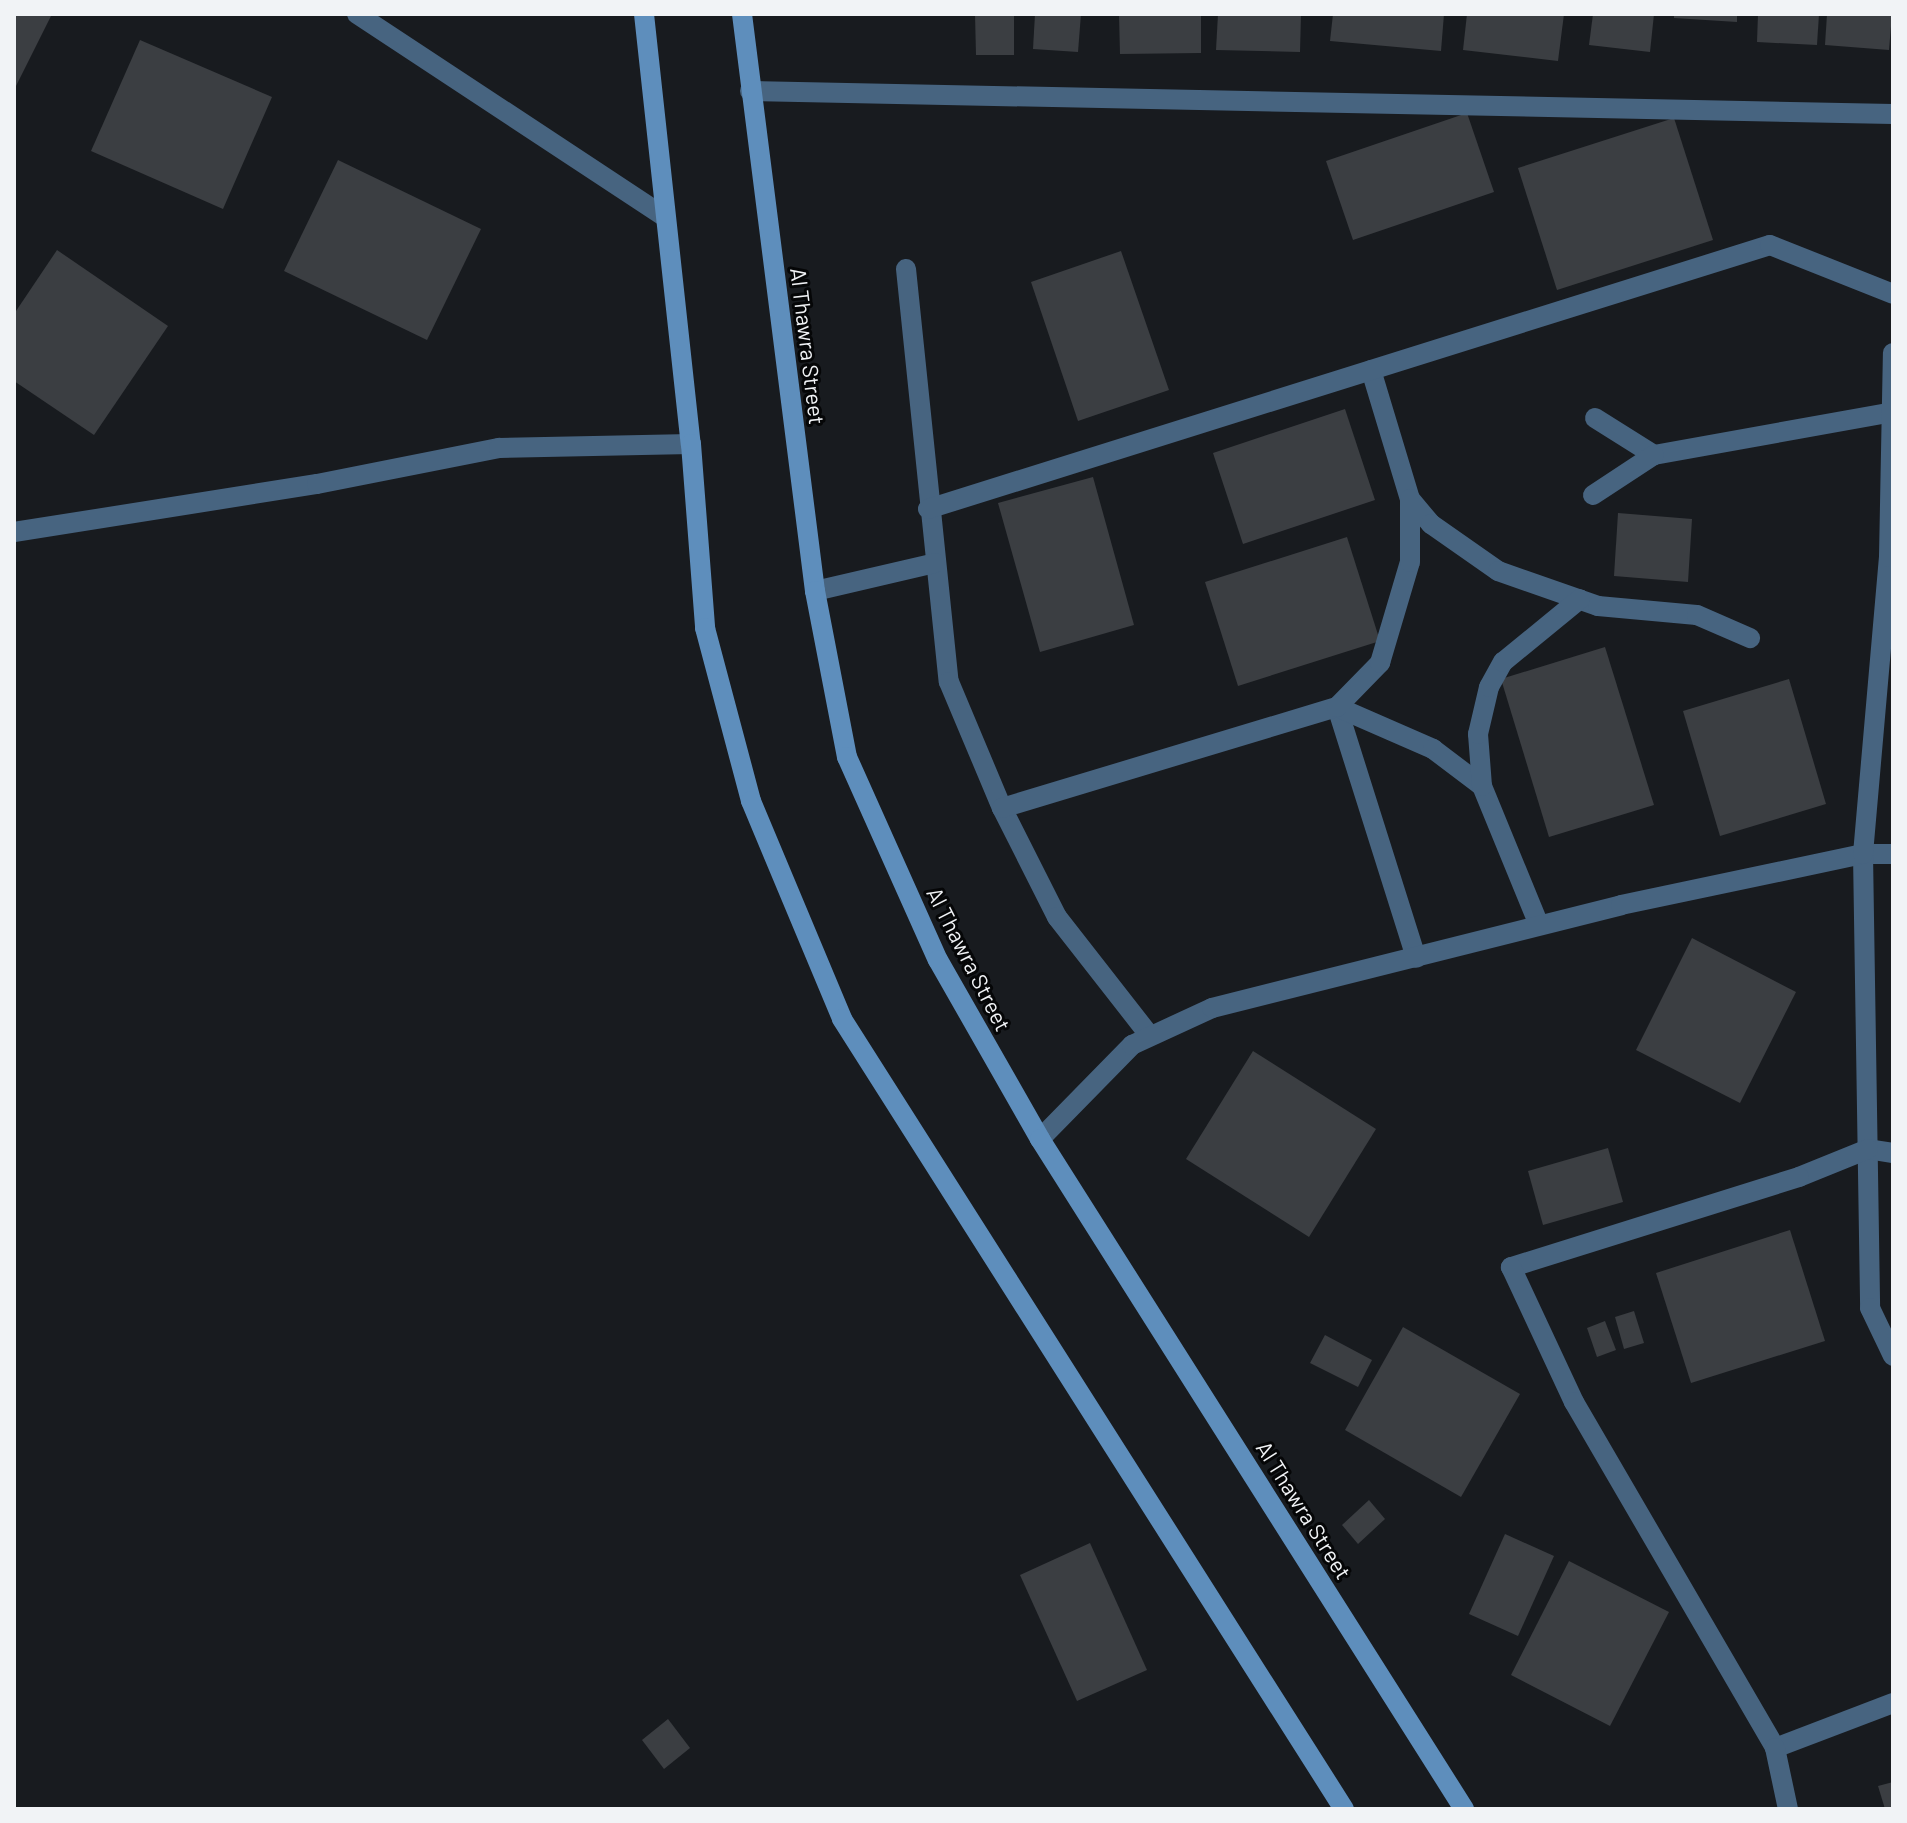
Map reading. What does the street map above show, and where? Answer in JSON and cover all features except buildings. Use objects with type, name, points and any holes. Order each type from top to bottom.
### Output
[{"type":"main road","points":[[644,14],[663,216],[691,444],[705,628],[751,801],[842,1019],[1344,1809]]},
{"type":"main road","name":"Al Thawra Street","points":[[742,14],[815,591],[847,757],[938,960],[1040,1139],[1464,1809]]},
{"type":"street","points":[[357,14],[663,216]]},
{"type":"street","points":[[750,91],[1893,114]]},
{"type":"street","points":[[928,509],[1770,245],[1893,294]]},
{"type":"street","points":[[906,269],[928,509],[949,682],[1002,808],[1057,917],[1150,1036]]},
{"type":"street","points":[[1893,353],[1889,557],[1863,854],[1870,1308],[1893,1356]]},
{"type":"street","points":[[1002,808],[1337,707],[1380,663],[1410,562],[1410,499],[1371,370]]},
{"type":"street","points":[[1593,495],[1654,455],[1892,412]]},
{"type":"street","points":[[1595,418],[1654,455]]},
{"type":"street","points":[[14,532],[317,484],[499,448],[691,444]]},
{"type":"street","points":[[1410,499],[1431,524],[1498,571],[1598,606],[1697,615],[1750,638]]},
{"type":"street","points":[[815,591],[935,563]]},
{"type":"street","points":[[1539,925],[1482,786],[1478,734],[1489,687],[1503,662],[1580,599]]},
{"type":"street","points":[[1337,707],[1433,749],[1482,786]]},
{"type":"street","points":[[1337,707],[1416,958]]},
{"type":"street","points":[[1040,1139],[1132,1045],[1212,1008],[1539,925],[1863,854],[1893,854]]},
{"type":"street","points":[[1788,1809],[1775,1748],[1574,1402],[1511,1267],[1799,1177],[1868,1149],[1893,1153]]},
{"type":"street","points":[[1775,1748],[1893,1703]]}]
